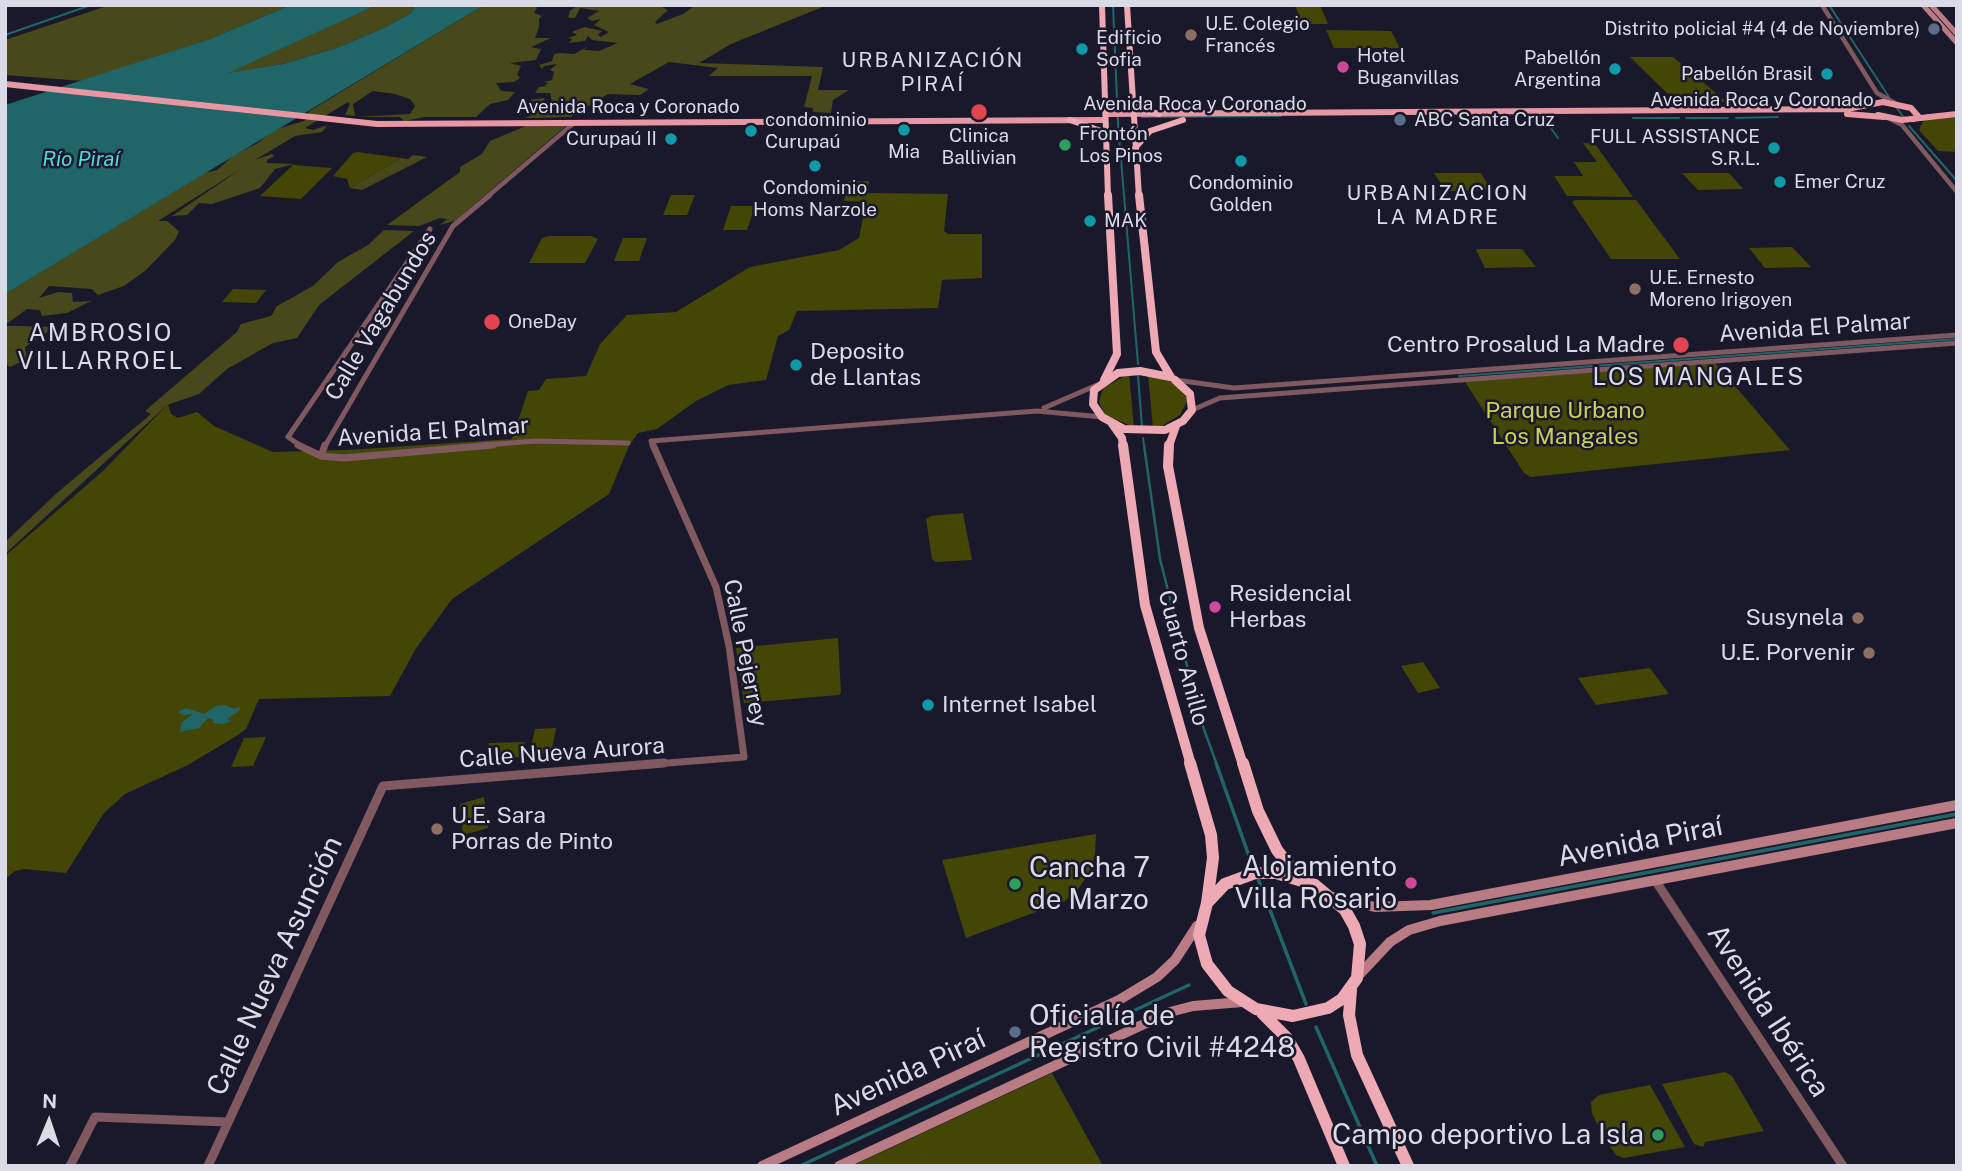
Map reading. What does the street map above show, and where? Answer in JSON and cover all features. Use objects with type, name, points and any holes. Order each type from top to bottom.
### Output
[{"type":"highway","points":[[1102,5],[1106,117],[1104,132],[1117,354],[1094,390],[1093,404],[1107,420],[1130,430],[1154,431],[1176,426],[1192,410],[1191,394],[1173,378],[1156,352],[1130,117],[1127,5]]},
{"type":"highway","points":[[1131,102],[1159,114]]},
{"type":"highway","points":[[1070,120],[1104,132]]},
{"type":"highway","points":[[1135,148],[1150,131],[1182,120]]},
{"type":"highway","points":[[1101,382],[1126,372],[1147,372],[1173,378]]},
{"type":"highway","name":"Cuarto Anillo","points":[[1107,420],[1122,438],[1145,605],[1211,835],[1213,858],[1207,903]]},
{"type":"highway","name":"Cuarto Anillo","points":[[1176,426],[1169,439],[1168,466],[1199,628],[1258,811],[1277,850],[1298,877]]},
{"type":"highway","points":[[1354,983],[1328,1008],[1293,1016],[1256,1009],[1242,1002],[1228,991],[1207,964],[1200,942],[1200,920],[1207,903],[1215,892],[1238,877],[1276,873],[1298,877],[1331,897],[1345,910],[1360,944],[1354,983],[1349,1015],[1357,1055],[1408,1166]]},
{"type":"highway","points":[[1256,1009],[1287,1038],[1344,1166]]},
{"type":"main road","points":[[1923,5],[1957,43]]},
{"type":"main road","points":[[1931,5],[1955,32]]},
{"type":"main road","points":[[1936,11],[1936,20]]},
{"type":"main road","points":[[1936,20],[1955,32]]},
{"type":"main road","name":"Avenida Roca y Coronado","points":[[5,84],[382,124],[1051,117],[1182,120],[1846,114],[1911,120],[1957,111]]},
{"type":"main road","name":"Avenida Roca y Coronado","points":[[1130,117],[1159,114],[1847,109],[1872,104],[1898,104],[1957,111]]},
{"type":"main road","points":[[1872,104],[1871,110],[1886,118]]},
{"type":"main road","points":[[1898,104],[1917,113],[1911,120]]},
{"type":"main road","name":"Avenida Roca y Coronado","points":[[1051,117],[1070,120],[1106,117]]},
{"type":"main road","name":"Avenida Roca y Coronado","points":[[508,121],[574,123],[923,118]]},
{"type":"main road","name":"Avenida Piraí","points":[[1331,897],[1376,907],[1431,905],[1957,805]]},
{"type":"main road","name":"Avenida Piraí","points":[[1354,983],[1390,942],[1409,930],[1454,918],[1957,823]]},
{"type":"main road","name":"Avenida Piraí","points":[[762,1166],[1119,1000],[1157,977],[1175,960],[1200,920]]},
{"type":"main road","points":[[839,1166],[1170,1012],[1193,1006],[1242,1002]]},
{"type":"street","points":[[1822,5],[1877,93],[1898,104]]},
{"type":"street","points":[[1872,104],[1877,93]]},
{"type":"street","points":[[1886,118],[1902,125],[1957,192]]},
{"type":"street","points":[[1902,125],[1911,120]]},
{"type":"street","name":"Calle Vagabundos","points":[[321,456],[332,430],[457,221],[574,123]]},
{"type":"street","name":"Avenida El Palmar","points":[[430,229],[288,437],[304,450],[321,456],[366,457],[535,441],[628,443]]},
{"type":"street","name":"Avenida El Palmar","points":[[1192,410],[1214,399],[1581,367],[1921,342],[1957,335]]},
{"type":"street","name":"Avenida El Palmar","points":[[1173,378],[1216,388],[1581,367],[1921,342],[1957,343]]},
{"type":"street","points":[[1037,411],[1101,382]]},
{"type":"street","points":[[1280,385],[1284,393]]},
{"type":"street","points":[[1037,411],[1107,420]]},
{"type":"street","name":"Calle Pejerrey","points":[[744,757],[729,646],[716,587],[651,441],[1037,411]]},
{"type":"street","name":"Calle Nueva Aurora","points":[[383,786],[744,757]]},
{"type":"street","name":"Calle Nueva Asunción","points":[[208,1166],[383,786]]},
{"type":"street","name":"Avenida Ibérica","points":[[1645,866],[1843,1166]]},
{"type":"street","points":[[70,1166],[95,1117],[227,1122]]},
{"type":"green space","points":[[1295,5],[1320,5],[1328,24],[1302,24]]},
{"type":"green space","points":[[1326,30],[1391,31],[1400,48],[1334,48]]},
{"type":"green space","points":[[1630,57],[1673,57],[1716,93],[1711,98],[1723,99],[1727,103],[1717,100],[1678,101],[1684,98],[1667,93]]},
{"type":"green space","points":[[1957,117],[1957,152],[1938,151],[1919,130],[1923,121],[1928,119]]},
{"type":"green space","points":[[1583,143],[1595,144],[1633,197],[1567,196],[1554,176],[1583,176],[1574,162],[1597,162]]},
{"type":"green space","points":[[353,153],[401,158],[350,188],[347,179],[333,176]]},
{"type":"green space","points":[[293,165],[332,168],[301,199],[260,196]]},
{"type":"green space","points":[[1434,173],[1481,173],[1491,190],[1446,191]]},
{"type":"green space","points":[[1682,173],[1729,173],[1743,189],[1698,190]]},
{"type":"green space","points":[[848,181],[869,181],[868,193],[948,194],[944,231],[948,234],[982,234],[982,278],[942,280],[938,308],[797,311],[789,330],[778,336],[766,380],[728,385],[696,401],[657,429],[638,433],[629,446],[609,494],[452,599],[415,650],[390,696],[259,699],[246,729],[238,735],[188,765],[125,794],[104,813],[66,873],[24,869],[15,871],[5,879],[5,556],[103,471],[168,404],[171,414],[178,418],[197,412],[214,426],[273,452],[512,439],[528,391],[539,390],[546,379],[586,376],[600,344],[627,315],[676,312],[750,267],[839,250],[859,238],[866,202],[844,201]]},
{"type":"green space","points":[[671,195],[695,195],[687,215],[663,215]]},
{"type":"green space","points":[[1636,200],[1680,259],[1611,259],[1572,202]]},
{"type":"green space","points":[[731,206],[755,206],[747,230],[723,230]]},
{"type":"green space","points":[[591,236],[598,239],[585,263],[529,263],[542,238]]},
{"type":"green space","points":[[623,238],[647,238],[639,261],[614,261]]},
{"type":"green space","points":[[1792,247],[1811,267],[1765,268],[1749,248]]},
{"type":"green space","points":[[1522,249],[1536,267],[1485,268],[1476,250]]},
{"type":"green space","points":[[233,289],[266,290],[256,303],[222,302]]},
{"type":"green space","name":"Parque Urbano Los Mangales","points":[[1715,363],[1790,450],[1531,477],[1524,473],[1465,382]]},
{"type":"green space","points":[[1129,374],[1134,427],[1105,415],[1099,402],[1103,388]]},
{"type":"green space","points":[[1148,375],[1175,383],[1188,399],[1180,415],[1160,427],[1153,428]]},
{"type":"green space","points":[[963,513],[972,560],[936,562],[932,559],[926,519],[931,516]]},
{"type":"green space","points":[[838,638],[839,695],[744,703],[736,648]]},
{"type":"green space","points":[[1423,662],[1440,688],[1418,693],[1401,666]]},
{"type":"green space","points":[[1650,668],[1669,694],[1596,705],[1578,678]]},
{"type":"green space","points":[[556,728],[551,754],[529,755],[535,729]]},
{"type":"green space","points":[[266,737],[253,766],[231,767],[244,738]]},
{"type":"green space","points":[[525,742],[521,757],[485,758],[489,743]]},
{"type":"green space","points":[[484,797],[488,828],[463,835],[460,804]]},
{"type":"green space","name":"Cancha 7 de Marzo","points":[[1096,834],[1095,855],[1089,873],[1065,901],[966,938],[942,860]]},
{"type":"green space","points":[[1725,1072],[1732,1076],[1764,1131],[1705,1142],[1703,1147],[1694,1144],[1662,1084]]},
{"type":"green space","points":[[1052,1073],[1103,1166],[852,1166]]},
{"type":"green space","points":[[1650,1085],[1685,1147],[1624,1158],[1616,1155],[1592,1113],[1591,1102],[1599,1095]]},
{"type":"shaded area","points":[[110,5],[291,5],[210,39],[83,81],[5,75],[5,40]]},
{"type":"shaded area","points":[[377,5],[415,5],[411,13],[386,27],[337,48],[283,64],[224,74]]},
{"type":"shaded area","points":[[484,5],[534,5],[537,8],[534,13],[542,16],[535,38],[551,38],[531,47],[541,49],[536,60],[510,63],[521,66],[517,74],[520,78],[514,82],[496,83],[501,91],[515,92],[508,100],[490,104],[476,117],[425,117],[404,121],[400,117],[355,117],[410,114],[415,106],[410,99],[373,91],[353,104],[355,116],[345,115],[350,104],[348,102],[305,128],[313,130],[328,125],[322,132],[295,136],[255,160],[272,154],[274,156],[267,160],[267,163],[294,164],[275,169],[260,188],[212,204],[199,203],[187,215],[172,216],[241,169],[158,221],[167,221],[179,231],[175,240],[146,270],[124,286],[98,295],[92,289],[49,286],[39,298],[58,292],[72,293],[73,302],[91,301],[67,313],[42,316],[40,310],[27,309],[5,325],[5,294],[205,173],[217,170],[234,155],[258,143],[274,130],[304,121],[309,117],[308,112]]},
{"type":"shaded area","points":[[578,5],[662,7],[668,10],[655,22],[657,24],[683,14],[696,5],[838,5],[825,6],[731,44],[699,63],[823,67],[818,90],[849,90],[833,100],[831,113],[813,112],[813,108],[804,107],[812,76],[709,76],[718,68],[669,62],[630,84],[649,89],[640,95],[608,94],[571,117],[525,118],[536,113],[534,109],[527,109],[535,102],[529,100],[544,98],[545,105],[552,101],[550,93],[535,93],[539,87],[549,83],[544,82],[552,80],[554,72],[550,70],[557,64],[544,66],[542,69],[539,65],[552,61],[554,54],[574,54],[587,47],[584,50],[599,51],[618,43],[592,40],[588,36],[585,41],[569,43],[572,39],[568,38],[577,35],[572,32],[584,27],[602,31],[598,35],[601,37],[609,32],[594,25],[601,19],[592,21],[587,18],[599,11],[580,8],[575,18],[570,18],[570,11]]},
{"type":"shaded area","points":[[567,125],[455,221],[440,225],[447,219],[440,218],[419,226],[387,225],[460,172],[460,167],[482,154],[490,141],[526,126]]},
{"type":"shaded area","points":[[413,155],[427,157],[362,190],[350,188],[401,158],[408,159]]},
{"type":"shaded area","points":[[384,230],[414,231],[319,305],[297,338],[273,343],[227,369],[199,394],[167,405],[5,554],[5,542],[58,492],[151,414],[145,411],[237,332],[241,324],[271,316],[277,306],[313,286],[338,262],[368,245]]},
{"type":"shaded area","points":[[5,326],[55,327],[25,347],[27,359],[10,367],[5,363]]},
{"type":"water","name":"Río Piraí","points":[[291,5],[377,5],[228,73],[283,64],[337,48],[386,27],[411,13],[415,5],[484,5],[5,294],[5,105],[210,39]]},
{"type":"water","points":[[224,705],[235,709],[240,706],[239,711],[227,719],[232,721],[213,723],[213,719],[208,718],[199,728],[180,732],[182,722],[193,714],[183,715],[178,712],[186,708],[204,714],[216,706]]},
{"type":"waterway","name":"Río Piraí","points":[[5,35],[91,5]]},
{"type":"waterway","points":[[1113,5],[1118,123],[1138,364]]},
{"type":"waterway","points":[[1829,5],[1889,97]]},
{"type":"waterway","points":[[1896,107],[1905,119]]},
{"type":"waterway","points":[[1142,117],[1281,116]]},
{"type":"waterway","points":[[1736,118],[1778,117]]},
{"type":"waterway","points":[[1633,118],[1679,118]]},
{"type":"waterway","points":[[1686,118],[1728,118]]},
{"type":"waterway","points":[[1544,119],[1558,138]]},
{"type":"waterway","points":[[1909,126],[1957,181]]},
{"type":"waterway","points":[[1459,376],[1957,339]]},
{"type":"waterway","points":[[1138,376],[1142,427]]},
{"type":"waterway","points":[[1143,438],[1144,446]]},
{"type":"waterway","points":[[1144,445],[1160,559],[1201,721],[1217,765]]},
{"type":"waterway","points":[[1216,763],[1254,870]]},
{"type":"waterway","points":[[1433,913],[1957,814]]},
{"type":"waterway","points":[[1257,876],[1306,1004]]},
{"type":"waterway","points":[[800,1166],[1189,985]]},
{"type":"waterway","points":[[1316,1027],[1377,1166]]},
{"type":"place","name":"Distrito policial #4 (4 de Noviembre)","points":[[1934,29]]},
{"type":"place","name":"U.E. Colegio Francés","points":[[1191,35]]},
{"type":"place","name":"Edificio Sofia","points":[[1082,49]]},
{"type":"place","name":"Hotel Buganvillas","points":[[1343,67]]},
{"type":"place","name":"Pabellón Argentina","points":[[1615,69]]},
{"type":"place","name":"Pabellón Brasil","points":[[1827,74]]},
{"type":"place","name":"Clinica Ballivian","points":[[979,112]]},
{"type":"place","name":"ABC Santa Cruz","points":[[1400,120]]},
{"type":"place","name":"Mia","points":[[904,130]]},
{"type":"place","name":"condominio Curupaú","points":[[751,131]]},
{"type":"place","name":"Curupaú II","points":[[671,139]]},
{"type":"place","name":"Frontón Los Pinos","points":[[1065,145]]},
{"type":"place","name":"FULL ASSISTANCE S.R.L.","points":[[1774,148]]},
{"type":"place","name":"Condominio Golden","points":[[1241,161]]},
{"type":"place","name":"Condominio Homs Narzole","points":[[815,166]]},
{"type":"place","name":"Emer Cruz","points":[[1780,182]]},
{"type":"place","name":"MAK","points":[[1090,221]]},
{"type":"place","name":"U.E. Ernesto Moreno Irigoyen","points":[[1635,289]]},
{"type":"place","name":"OneDay","points":[[492,322]]},
{"type":"place","name":"Centro Prosalud La Madre","points":[[1681,345]]},
{"type":"place","name":"Deposito de Llantas","points":[[796,365]]},
{"type":"place","name":"Residencial Herbas","points":[[1215,607]]},
{"type":"place","name":"Susynela","points":[[1858,618]]},
{"type":"place","name":"U.E. Porvenir","points":[[1869,653]]},
{"type":"place","name":"Internet Isabel","points":[[928,705]]},
{"type":"place","name":"U.E. Sara Porras de Pinto","points":[[437,829]]},
{"type":"place","name":"Alojamiento Villa Rosario","points":[[1411,883]]},
{"type":"place","name":"Cancha 7 de Marzo","points":[[1015,884]]},
{"type":"place","name":"Oficialía de Registro Civil #4248","points":[[1015,1032]]},
{"type":"place","name":"Campo deportivo La Isla","points":[[1658,1135]]},
{"type":"district","name":"URBANIZACIÓN PIRAÍ","points":[[933,73]]},
{"type":"district","name":"URBANIZACION LA MADRE","points":[[1438,206]]},
{"type":"district","name":"AMBROSIO VILLARROEL","points":[[101,348]]},
{"type":"district","name":"LOS MANGALES","points":[[1699,378]]}]
